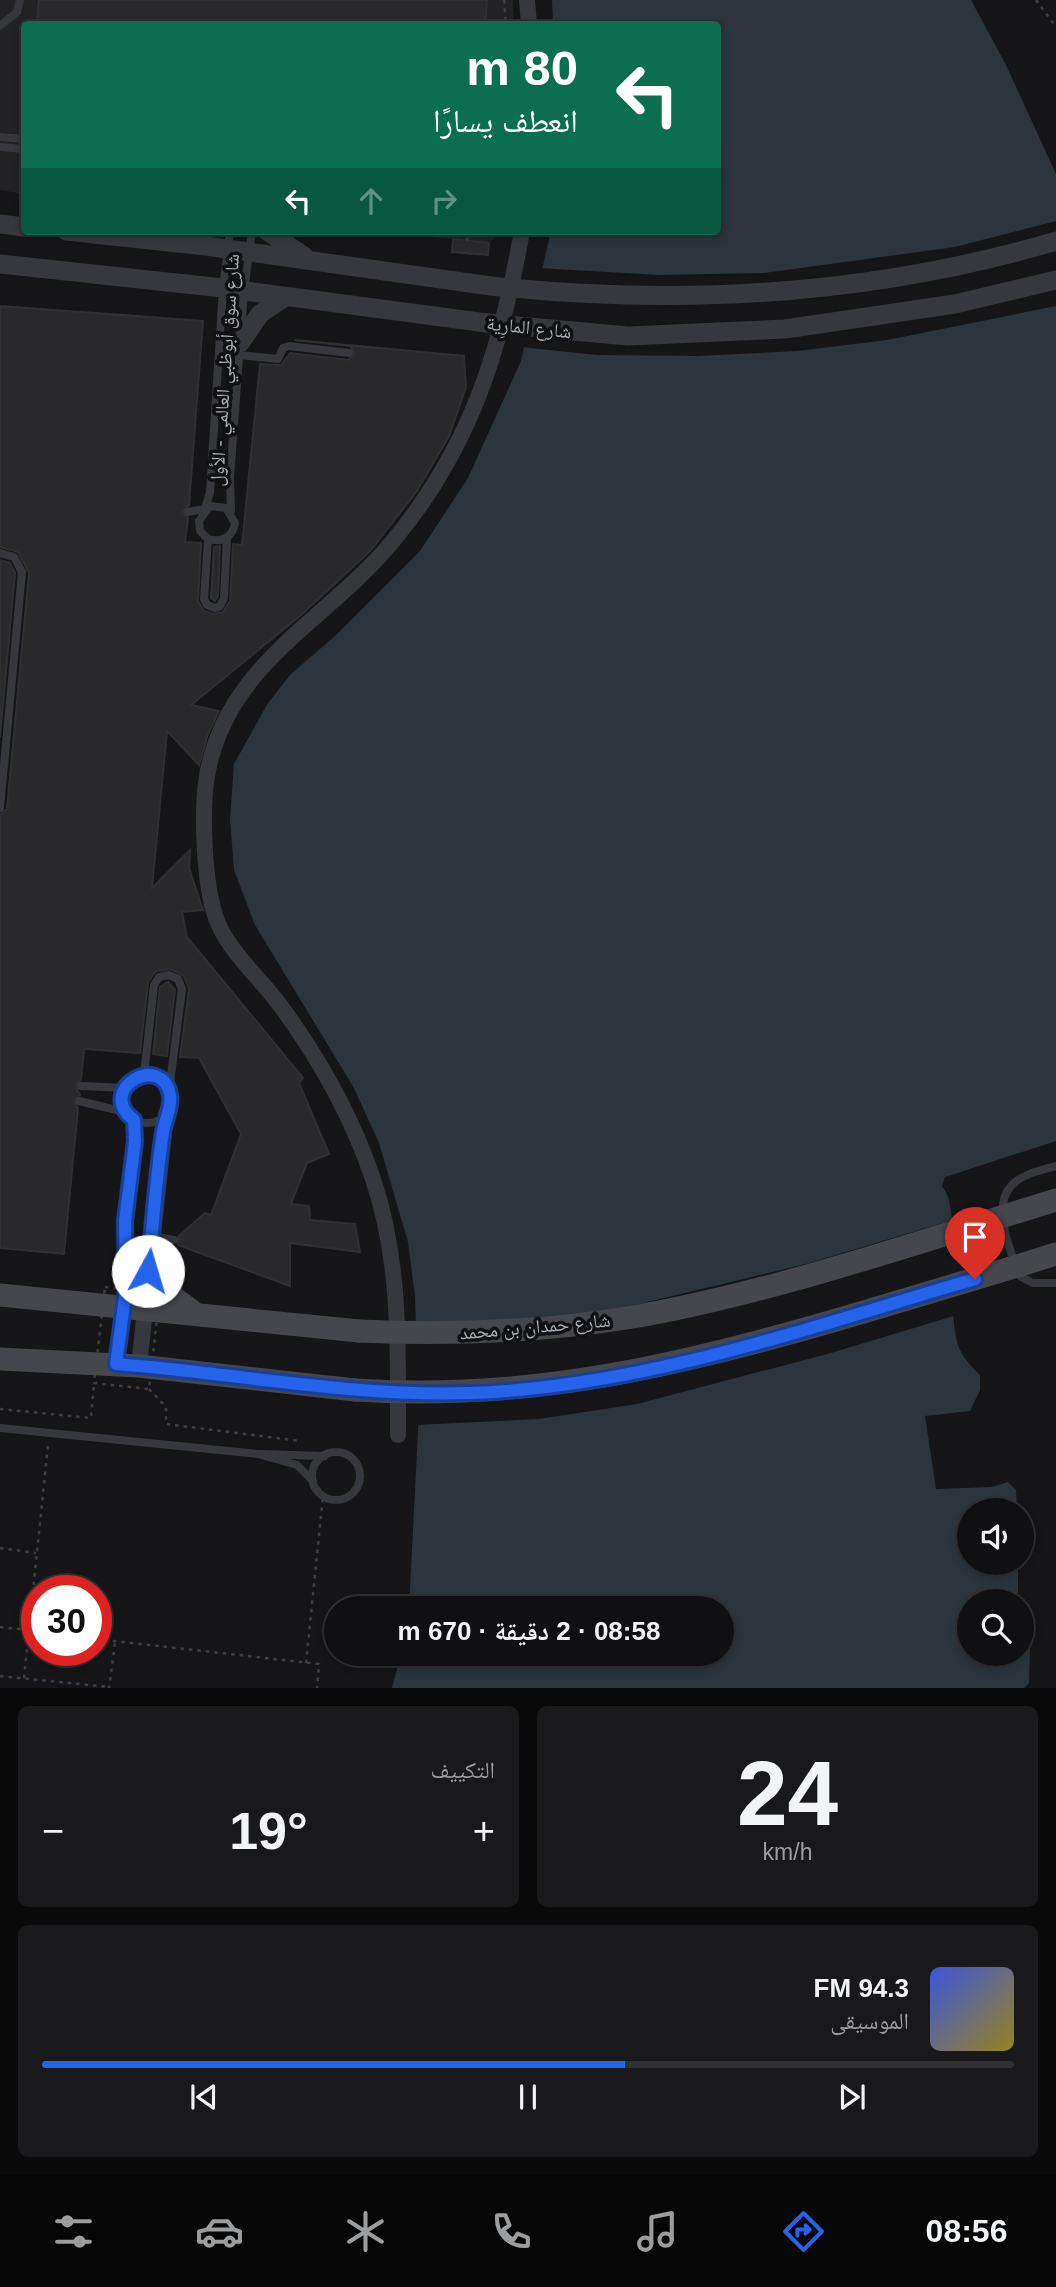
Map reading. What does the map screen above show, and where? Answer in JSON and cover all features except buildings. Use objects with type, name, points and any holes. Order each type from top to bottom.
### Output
[{"type":"main road","name":"شارع حمدان بن محمد","points":[[0,1295],[359,1331],[425,1334],[509,1331],[592,1323],[670,1310],[747,1291],[1056,1200]]},
{"type":"main road","points":[[0,1359],[127,1365],[395,1392],[472,1392],[547,1386],[645,1370],[737,1349],[1056,1254]]},
{"type":"main road","points":[[148,1271],[176,1301],[199,1315]]},
{"type":"street","points":[[527,0],[529,21]]},
{"type":"street","points":[[0,224],[21,227]]},
{"type":"street","name":"شارع المارِية","points":[[118,235],[236,244],[311,260],[491,286],[657,298],[764,292],[869,281],[956,266],[1056,241]]},
{"type":"street","points":[[273,235],[311,260]]},
{"type":"street","points":[[398,1435],[396,1287],[387,1229],[373,1178],[350,1123],[320,1065],[298,1029],[217,922],[210,898],[205,798],[217,739],[247,683],[264,663],[369,569],[417,510],[451,455],[474,410],[496,351],[509,303],[521,235]]},
{"type":"street","name":"شارع المارِية","points":[[0,264],[223,288],[549,330],[628,336],[785,329],[955,304],[1056,280]]},
{"type":"street","points":[[240,349],[260,314],[285,297]]},
{"type":"street","points":[[127,1365],[134,1309],[148,1271],[166,1114]]},
{"type":"street","points":[[127,1365],[134,1309],[127,1274],[125,1221],[135,1141],[130,1116]]},
{"type":"lane","points":[[0,26],[17,12],[20,0]]},
{"type":"lane","points":[[0,137],[21,139]]},
{"type":"lane","points":[[0,147],[21,149]]},
{"type":"lane","name":"شارع سوق أبوظبي العالمي - الأول","points":[[199,525],[211,486],[223,288],[236,244]]},
{"type":"lane","name":"شارع سوق أبوظبي العالمي - الأول","points":[[208,539],[204,599],[207,605],[215,608],[220,606],[225,598],[227,538],[234,529],[230,477],[244,291],[236,244]]},
{"type":"lane","points":[[240,349],[278,359],[284,348],[289,346],[349,353]]},
{"type":"lane","name":"شارع سوق أبوظبي العالمي - الأول","points":[[205,509],[221,505],[231,511]]},
{"type":"lane","points":[[205,509],[188,516],[199,525],[208,539],[227,538]]},
{"type":"lane","points":[[0,553],[14,557],[22,572],[0,808]]},
{"type":"lane","points":[[79,1101],[148,1124],[166,1114],[171,1098],[169,1091],[182,989],[178,979],[169,975],[159,977],[153,985],[144,1075]]},
{"type":"lane","points":[[130,1116],[122,1104],[125,1088],[136,1077],[144,1075],[159,1079],[169,1091]]},
{"type":"lane","points":[[80,1086],[125,1088]]},
{"type":"lane","points":[[1056,1166],[1027,1176],[1009,1188],[1003,1212],[1007,1236],[1021,1277],[1033,1283],[1056,1283]]},
{"type":"lane","points":[[152,1236],[174,1240]]},
{"type":"lane","points":[[0,1428],[258,1454],[324,1456],[337,1452],[349,1456],[357,1465],[360,1477],[356,1489],[347,1497],[335,1500],[323,1496],[297,1465],[258,1454]]},
{"type":"lane","points":[[313,1481],[314,1470],[324,1456]]},
{"type":"path","points":[[504,0],[506,21]]},
{"type":"path","points":[[1036,0],[1056,27]]},
{"type":"path","points":[[1051,21],[1056,18]]},
{"type":"path","points":[[467,241],[468,235]]},
{"type":"path","points":[[0,1409],[91,1418],[94,1383]]},
{"type":"path","points":[[149,1389],[166,1407],[166,1424],[300,1441]]},
{"type":"path","points":[[33,1575],[49,1433]]},
{"type":"path","points":[[306,1663],[323,1496]]},
{"type":"path","points":[[0,1548],[36,1553]]},
{"type":"path","points":[[0,1627],[21,1629]]},
{"type":"path","points":[[112,1641],[319,1664],[317,1688]]},
{"type":"path","points":[[0,1676],[109,1688],[116,1642]]},
{"type":"path","points":[[24,1678],[25,1666]]},
{"type":"shaded area","points":[[0,0],[513,0],[514,21],[21,21],[21,194],[0,190]]},
{"type":"shaded area","points":[[552,0],[971,0],[1006,65],[1056,174],[1056,1141],[945,1177],[942,1186],[952,1215],[954,1328],[962,1354],[980,1375],[980,1390],[970,1411],[925,1416],[936,1489],[992,1487],[1008,1482],[1016,1490],[1016,1498],[957,1498],[957,1575],[1018,1575],[1018,1589],[957,1589],[957,1666],[1029,1666],[1029,1683],[1024,1688],[392,1688],[398,1666],[734,1666],[734,1596],[410,1596],[419,1412],[415,1297],[408,1242],[379,1143],[354,1088],[255,925],[234,870],[230,819],[234,764],[268,703],[290,675],[336,635],[420,551],[468,478],[521,361],[550,235],[721,235],[721,21],[553,21]]},
{"type":"shaded area","points":[[408,235],[498,235],[489,243]]},
{"type":"pier","points":[[1056,221],[1056,306],[887,340],[797,351],[698,356],[597,355],[521,347],[539,268],[658,275],[764,273],[955,247]]},
{"type":"pier","points":[[956,1219],[957,1315],[831,1353],[637,1404],[539,1419],[415,1425],[413,1325],[438,1326],[614,1310],[806,1264]]},
{"type":"route","points":[[148,1271],[163,1132],[171,1098],[165,1084],[159,1079],[144,1075],[130,1082],[122,1096],[125,1112],[134,1120],[135,1141],[125,1221],[128,1261],[126,1289],[116,1364],[355,1390],[454,1393],[510,1390],[596,1379],[691,1360],[784,1336],[975,1279]]}]
